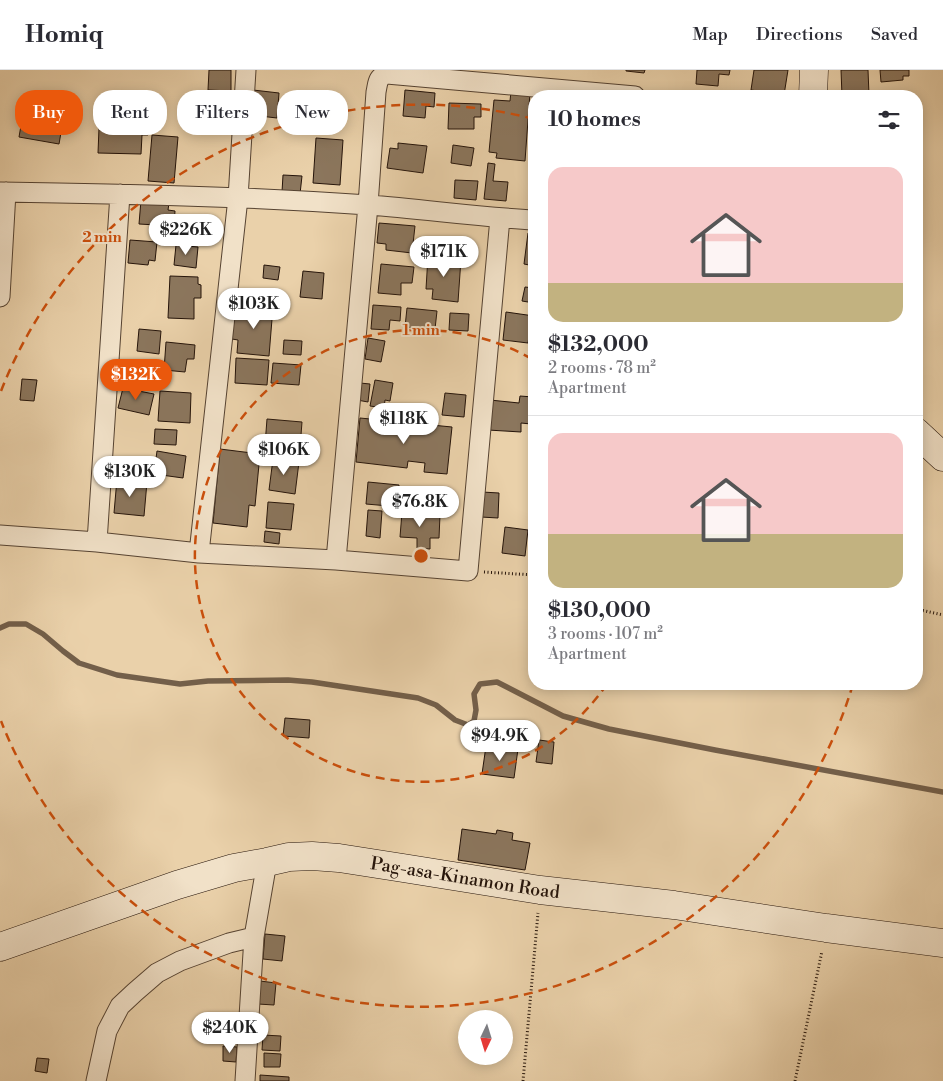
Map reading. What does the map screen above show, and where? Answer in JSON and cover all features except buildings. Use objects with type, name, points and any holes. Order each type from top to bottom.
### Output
[{"type":"street","points":[[199,553],[238,198],[246,70]]},
{"type":"street","points":[[813,90],[814,70]]},
{"type":"street","points":[[336,560],[378,80],[381,76],[387,74],[567,90]]},
{"type":"street","points":[[0,297],[3,192],[238,198],[368,205],[528,220]]},
{"type":"street","points":[[97,542],[120,194]]},
{"type":"street","points":[[0,535],[97,542],[199,553],[336,560],[468,571],[500,218]]},
{"type":"street","points":[[923,438],[943,457]]},
{"type":"street","name":"Pag-asa-Kinamon Road","points":[[0,947],[177,885],[234,868],[289,856],[339,858],[540,890],[674,905],[943,944]]},
{"type":"street","points":[[245,1081],[254,937],[267,862]]},
{"type":"street","points":[[96,1081],[107,1032],[120,1006],[135,992],[157,973],[180,961],[228,943],[254,937]]},
{"type":"path","points":[[468,571],[528,575]]},
{"type":"path","points":[[923,611],[943,615]]},
{"type":"path","points":[[523,1081],[540,890]]},
{"type":"path","points":[[795,1081],[826,928]]},
{"type":"waterway","points":[[0,628],[9,624],[26,624],[43,634],[79,663],[117,675],[180,684],[208,681],[288,680],[312,682],[418,698],[436,705],[455,720],[468,725],[474,721],[476,710],[474,694],[480,684],[497,682],[563,716],[609,729],[943,792]]}]
